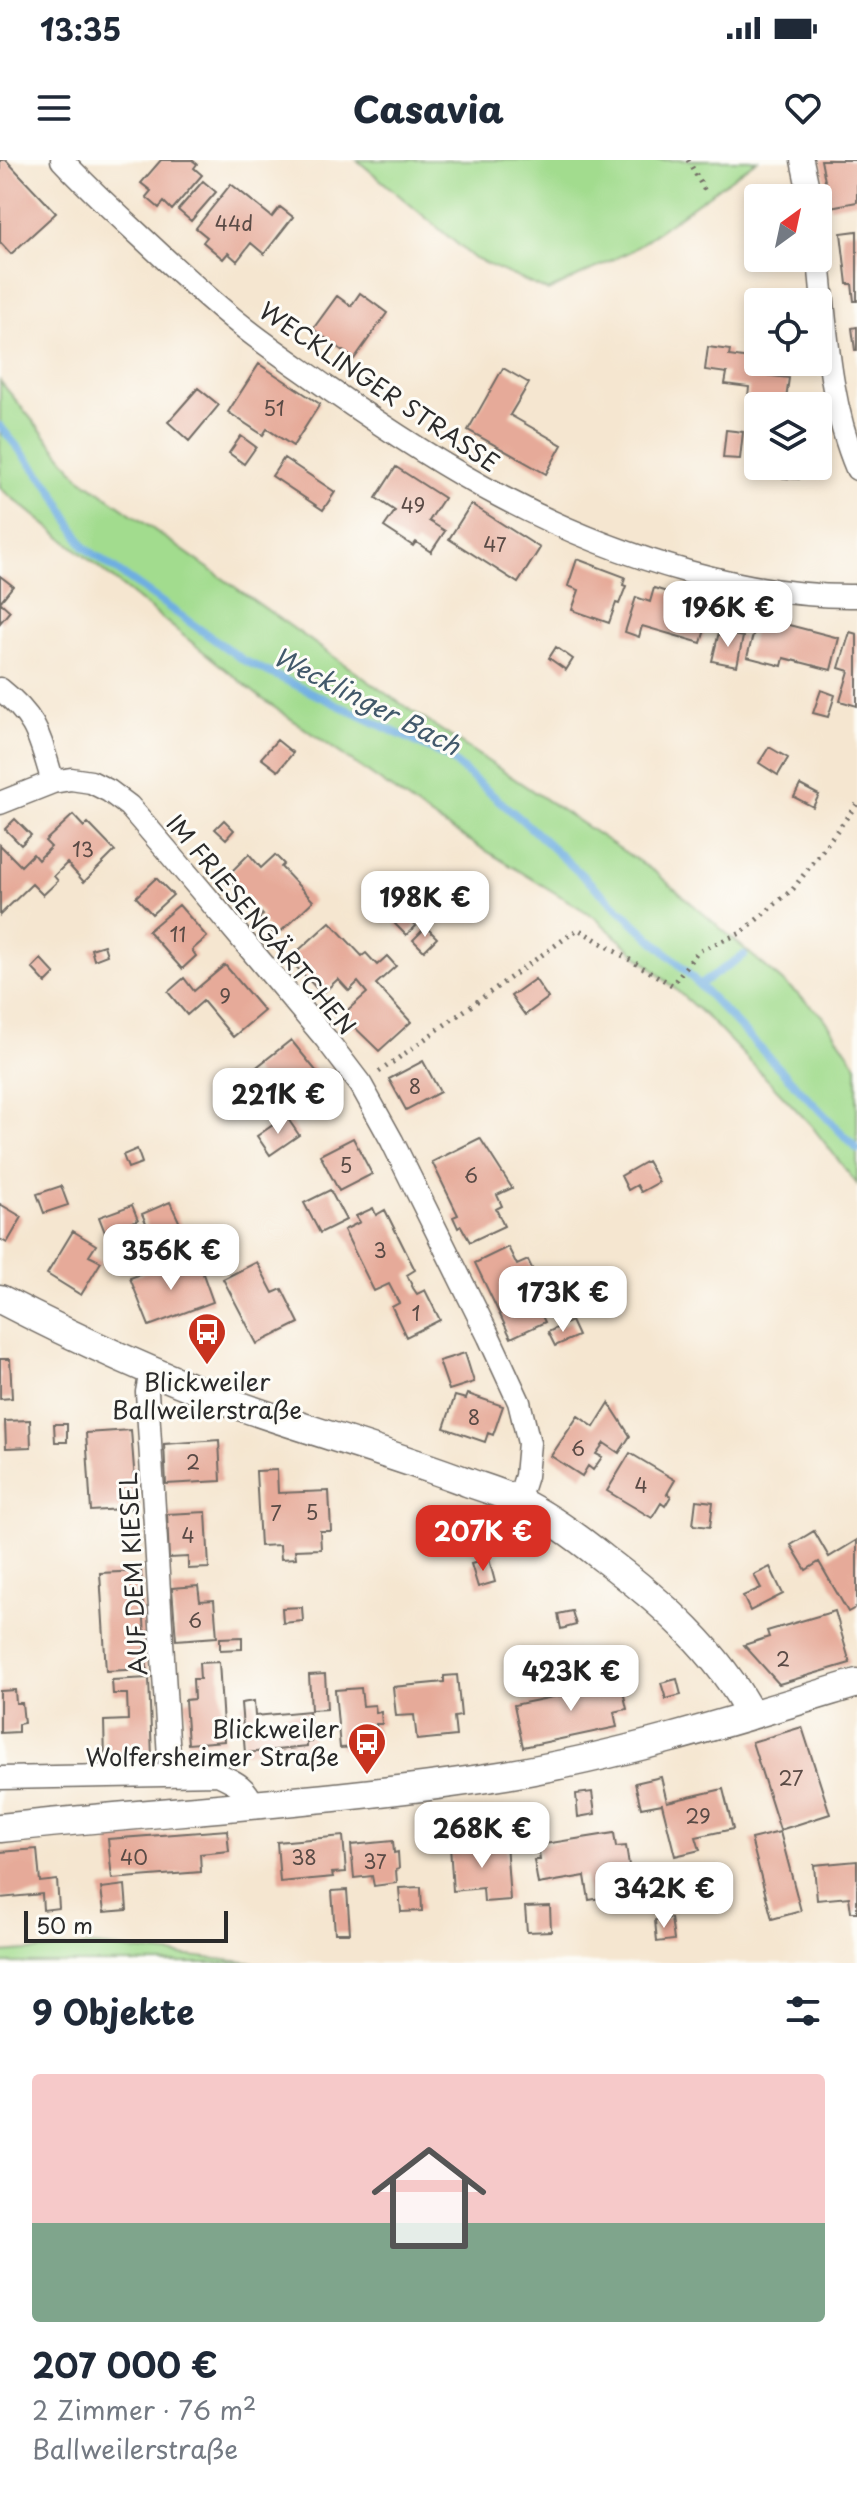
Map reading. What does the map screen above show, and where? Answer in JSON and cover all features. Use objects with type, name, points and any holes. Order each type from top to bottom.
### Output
[{"type":"street","name":"WECKLINGER STRASSE","points":[[62,160],[178,271],[253,335],[360,411],[504,500],[610,548],[708,577],[782,592],[857,596]]},
{"type":"street","points":[[802,160],[807,184]]},
{"type":"street","points":[[820,272],[834,395],[845,442],[857,469]]},
{"type":"street","points":[[0,689],[21,706],[36,727],[53,782]]},
{"type":"street","name":"IM FRIESENGÄRTCHEN","points":[[0,803],[53,782],[71,779],[91,782],[129,806],[361,1085],[427,1211],[519,1402],[529,1443],[526,1476],[518,1501]]},
{"type":"street","points":[[0,1299],[81,1340],[238,1405],[434,1469],[518,1501],[574,1535],[640,1586],[684,1626],[722,1669],[751,1715]]},
{"type":"street","name":"AUF DEM KIESEL","points":[[151,1371],[147,1392],[170,1774]]},
{"type":"street","points":[[0,1828],[253,1805],[506,1775],[590,1757],[751,1715],[857,1683]]},
{"type":"street","points":[[0,1778],[218,1774],[239,1784],[253,1805]]},
{"type":"path","points":[[688,160],[706,193]]},
{"type":"path","points":[[361,1085],[578,929],[672,985],[698,951],[741,933],[793,889],[857,804]]},
{"type":"green space","points":[[357,160],[757,160],[631,251],[548,291],[475,259]]},
{"type":"green space","points":[[0,381],[79,477],[388,695],[655,872],[823,1016],[857,1066],[857,1184],[810,1124],[711,1021],[593,916],[439,822],[261,698],[0,488]]},
{"type":"green space","points":[[93,1946],[255,1963],[0,1963],[0,1953]]},
{"type":"building","points":[[0,160],[6,160],[56,213],[11,254],[0,242]]},
{"type":"building","points":[[161,160],[192,160],[197,164],[194,168],[202,175],[172,210],[164,202],[159,208],[146,197],[151,191],[141,183]]},
{"type":"building","points":[[821,160],[857,160],[857,202],[832,207],[832,184],[826,184]]},
{"type":"building","points":[[203,181],[216,192],[191,221],[178,210]]},
{"type":"building","points":[[231,184],[272,217],[280,207],[293,217],[264,254],[251,243],[237,261],[228,253],[223,259],[203,242],[207,237],[196,228]]},
{"type":"building","points":[[857,231],[857,301],[854,301],[852,284],[847,284],[841,233]]},
{"type":"building","points":[[360,293],[387,313],[354,359],[313,329],[337,296],[351,306]]},
{"type":"building","points":[[857,327],[857,350],[855,350],[852,328]]},
{"type":"building","points":[[708,347],[730,350],[729,356],[744,358],[744,376],[789,378],[787,392],[748,392],[749,387],[725,384],[727,373],[705,370]]},
{"type":"building","points":[[259,364],[320,404],[293,446],[267,429],[263,435],[228,412]]},
{"type":"building","points":[[503,368],[529,383],[510,415],[562,445],[546,474],[468,430]]},
{"type":"building","points":[[198,388],[219,405],[189,441],[168,422]]},
{"type":"building","points":[[726,430],[743,432],[740,459],[723,458]]},
{"type":"building","points":[[241,436],[256,447],[244,464],[229,453]]},
{"type":"building","points":[[284,458],[335,492],[323,510],[272,476]]},
{"type":"building","points":[[396,467],[444,498],[429,521],[445,531],[431,552],[416,542],[413,546],[384,527],[395,511],[376,498]]},
{"type":"building","points":[[471,504],[540,548],[518,583],[449,539]]},
{"type":"building","points":[[577,559],[625,577],[623,585],[626,586],[609,623],[572,610],[579,590],[568,586]]},
{"type":"building","points":[[0,576],[13,586],[0,602]]},
{"type":"building","points":[[654,588],[712,606],[701,643],[642,626],[639,637],[625,632],[636,597],[650,602]]},
{"type":"building","points":[[0,602],[10,611],[0,623]]},
{"type":"building","points":[[758,617],[839,638],[831,670],[784,658],[782,666],[747,657]]},
{"type":"building","points":[[719,632],[743,637],[737,666],[712,661]]},
{"type":"building","points":[[850,632],[857,634],[857,706],[840,701],[849,671],[839,668]]},
{"type":"building","points":[[556,647],[573,659],[566,670],[549,658]]},
{"type":"building","points":[[821,690],[835,695],[828,717],[813,713]]},
{"type":"building","points":[[277,740],[293,753],[278,771],[261,758]]},
{"type":"building","points":[[769,747],[788,758],[778,775],[759,763]]},
{"type":"building","points":[[800,785],[819,795],[813,807],[794,797]]},
{"type":"building","points":[[73,815],[84,827],[88,823],[115,851],[84,882],[67,863],[54,876],[58,881],[43,895],[32,884],[0,915],[0,845],[21,866],[33,854],[38,860],[51,847],[45,841]]},
{"type":"building","points":[[15,819],[31,835],[21,845],[5,829]]},
{"type":"building","points":[[224,820],[234,830],[226,839],[215,829]]},
{"type":"building","points":[[249,854],[261,868],[275,855],[284,864],[281,867],[313,901],[276,936],[259,918],[263,915],[227,876]]},
{"type":"building","points":[[156,878],[173,895],[152,914],[136,897]]},
{"type":"building","points":[[179,905],[207,937],[192,950],[196,956],[182,969],[148,931]]},
{"type":"building","points":[[404,915],[416,926],[406,935],[395,924]]},
{"type":"building","points":[[330,922],[362,956],[366,953],[377,965],[387,956],[396,966],[376,984],[411,1022],[379,1051],[342,1015],[367,993],[358,982],[349,991],[338,979],[322,994],[289,959]]},
{"type":"building","points":[[426,927],[437,938],[424,951],[413,940]]},
{"type":"building","points":[[104,945],[107,955],[94,960],[91,949]]},
{"type":"building","points":[[41,959],[55,974],[46,983],[32,968]]},
{"type":"building","points":[[225,965],[264,1011],[233,1037],[203,1001],[187,1015],[168,992],[184,978],[194,991]]},
{"type":"building","points":[[535,979],[548,998],[525,1015],[511,996]]},
{"type":"building","points":[[291,1040],[330,1088],[295,1116],[290,1109],[286,1112],[253,1070]]},
{"type":"building","points":[[423,1061],[440,1092],[406,1110],[389,1079]]},
{"type":"building","points":[[286,1116],[299,1135],[270,1155],[257,1136]]},
{"type":"building","points":[[353,1138],[372,1174],[339,1191],[320,1155]]},
{"type":"building","points":[[480,1138],[512,1188],[497,1195],[502,1206],[496,1209],[504,1226],[470,1242],[461,1226],[458,1228],[453,1217],[458,1215],[432,1162]]},
{"type":"building","points":[[137,1149],[142,1163],[128,1168],[123,1155]]},
{"type":"building","points":[[647,1161],[659,1182],[641,1192],[637,1185],[628,1190],[621,1176]]},
{"type":"building","points":[[61,1186],[68,1205],[44,1213],[37,1194]]},
{"type":"building","points":[[330,1190],[346,1220],[320,1233],[304,1203]]},
{"type":"building","points":[[170,1202],[183,1230],[155,1243],[142,1214]]},
{"type":"building","points":[[0,1204],[22,1217],[7,1243],[0,1239]]},
{"type":"building","points":[[132,1205],[138,1220],[130,1223],[137,1238],[111,1248],[99,1217]]},
{"type":"building","points":[[373,1208],[376,1215],[385,1210],[415,1270],[407,1275],[413,1288],[417,1294],[425,1290],[440,1320],[406,1337],[392,1307],[399,1303],[389,1284],[374,1291],[344,1230],[360,1222],[356,1216]]},
{"type":"building","points":[[73,1231],[96,1245],[89,1256],[101,1262],[81,1295],[47,1274]]},
{"type":"building","points":[[508,1247],[517,1265],[528,1260],[537,1279],[526,1284],[545,1322],[511,1338],[475,1263]]},
{"type":"building","points":[[198,1260],[213,1302],[149,1326],[130,1278],[161,1267],[163,1273]]},
{"type":"building","points":[[257,1262],[273,1293],[282,1289],[299,1323],[257,1344],[223,1279]]},
{"type":"building","points":[[571,1321],[578,1336],[555,1346],[548,1332]]},
{"type":"building","points":[[465,1353],[474,1382],[449,1390],[439,1361]]},
{"type":"building","points":[[0,1359],[10,1359],[12,1398],[0,1399]]},
{"type":"building","points":[[468,1394],[503,1406],[493,1435],[488,1433],[485,1442],[444,1428],[455,1396],[466,1399]]},
{"type":"building","points":[[609,1403],[630,1436],[619,1453],[604,1443],[596,1454],[602,1457],[593,1470],[588,1466],[582,1476],[551,1456],[578,1416],[594,1427]]},
{"type":"building","points":[[30,1420],[31,1447],[6,1448],[5,1421]]},
{"type":"building","points":[[54,1424],[67,1424],[67,1442],[55,1442]]},
{"type":"building","points":[[131,1430],[137,1508],[91,1511],[86,1433]]},
{"type":"building","points":[[219,1440],[221,1481],[166,1484],[164,1444]]},
{"type":"building","points":[[630,1453],[675,1480],[667,1494],[671,1496],[665,1506],[661,1503],[652,1518],[607,1491]]},
{"type":"building","points":[[277,1470],[278,1493],[329,1491],[331,1531],[320,1531],[321,1549],[295,1550],[296,1558],[281,1559],[280,1545],[260,1546],[256,1471]]},
{"type":"building","points":[[696,1500],[713,1502],[710,1527],[693,1525]]},
{"type":"building","points":[[206,1512],[209,1568],[188,1569],[188,1557],[169,1558],[167,1514]]},
{"type":"building","points":[[814,1531],[829,1557],[857,1540],[857,1607],[848,1612],[819,1562],[806,1570],[791,1545]]},
{"type":"building","points":[[489,1559],[495,1582],[478,1587],[471,1564]]},
{"type":"building","points":[[770,1567],[783,1594],[750,1611],[743,1596],[761,1588],[754,1575]]},
{"type":"building","points":[[141,1571],[147,1669],[106,1671],[100,1573]]},
{"type":"building","points":[[198,1586],[200,1601],[214,1600],[217,1637],[176,1640],[172,1588]]},
{"type":"building","points":[[302,1607],[303,1621],[283,1623],[282,1608]]},
{"type":"building","points":[[572,1611],[576,1625],[561,1629],[558,1614]]},
{"type":"building","points":[[835,1611],[850,1663],[779,1684],[744,1645],[769,1637],[767,1631]]},
{"type":"building","points":[[242,1637],[242,1649],[220,1650],[220,1638]]},
{"type":"building","points":[[219,1662],[224,1741],[188,1744],[185,1700],[194,1699],[193,1679],[200,1679],[199,1663]]},
{"type":"building","points":[[325,1674],[327,1709],[311,1710],[309,1675]]},
{"type":"building","points":[[457,1675],[461,1716],[454,1717],[456,1736],[417,1740],[414,1715],[396,1716],[393,1687],[444,1682],[444,1676]]},
{"type":"building","points":[[613,1675],[614,1684],[621,1682],[627,1709],[614,1712],[617,1727],[523,1747],[514,1705],[582,1691],[580,1682]]},
{"type":"building","points":[[149,1678],[152,1758],[105,1760],[104,1721],[128,1720],[127,1694],[113,1694],[112,1680]]},
{"type":"building","points":[[677,1679],[681,1695],[666,1699],[661,1683]]},
{"type":"building","points":[[361,1688],[363,1706],[375,1705],[376,1713],[381,1712],[382,1724],[376,1724],[378,1746],[340,1748],[335,1690]]},
{"type":"building","points":[[15,1690],[16,1703],[22,1703],[24,1723],[18,1724],[18,1732],[0,1733],[0,1691]]},
{"type":"building","points":[[254,1701],[255,1716],[309,1711],[312,1742],[307,1742],[307,1747],[245,1753],[241,1703]]},
{"type":"building","points":[[802,1727],[830,1814],[780,1830],[752,1742]]},
{"type":"building","points":[[661,1777],[667,1802],[723,1789],[733,1829],[696,1837],[700,1850],[675,1856],[662,1804],[641,1808],[635,1783]]},
{"type":"building","points":[[592,1792],[595,1814],[578,1817],[576,1794]]},
{"type":"building","points":[[227,1830],[229,1851],[200,1854],[201,1872],[112,1879],[108,1839]]},
{"type":"building","points":[[780,1832],[801,1911],[772,1919],[751,1839]]},
{"type":"building","points":[[614,1833],[616,1847],[626,1846],[631,1879],[605,1883],[607,1897],[589,1900],[585,1876],[538,1884],[534,1860],[540,1860],[538,1845]]},
{"type":"building","points":[[343,1836],[346,1872],[332,1873],[333,1877],[280,1882],[277,1842]]},
{"type":"building","points":[[393,1841],[394,1853],[398,1852],[397,1883],[374,1886],[372,1876],[354,1878],[351,1845]]},
{"type":"building","points":[[506,1842],[510,1900],[484,1902],[483,1888],[453,1891],[450,1846]]},
{"type":"building","points":[[37,1849],[40,1882],[57,1880],[59,1908],[43,1910],[42,1894],[0,1898],[0,1852]]},
{"type":"building","points":[[857,1861],[857,1912],[851,1912],[849,1897],[817,1900],[814,1865]]},
{"type":"building","points":[[125,1885],[127,1910],[104,1912],[101,1888]]},
{"type":"building","points":[[421,1887],[422,1911],[401,1912],[399,1888]]},
{"type":"building","points":[[347,1890],[350,1933],[335,1933],[332,1891]]},
{"type":"building","points":[[550,1906],[551,1931],[527,1932],[525,1907]]},
{"type":"building","points":[[671,1918],[674,1940],[657,1942],[655,1920]]},
{"type":"waterway","name":"Wecklinger Bach","points":[[0,426],[52,489],[84,547],[243,660],[449,758],[522,820],[681,966],[857,1149]]},
{"type":"waterway","points":[[699,985],[744,955]]},
{"type":"place","name":"Blickweiler Ballweilerstraße","points":[[207,1366]]},
{"type":"place","name":"Blickweiler Wolfersheimer Straße","points":[[367,1776]]}]
